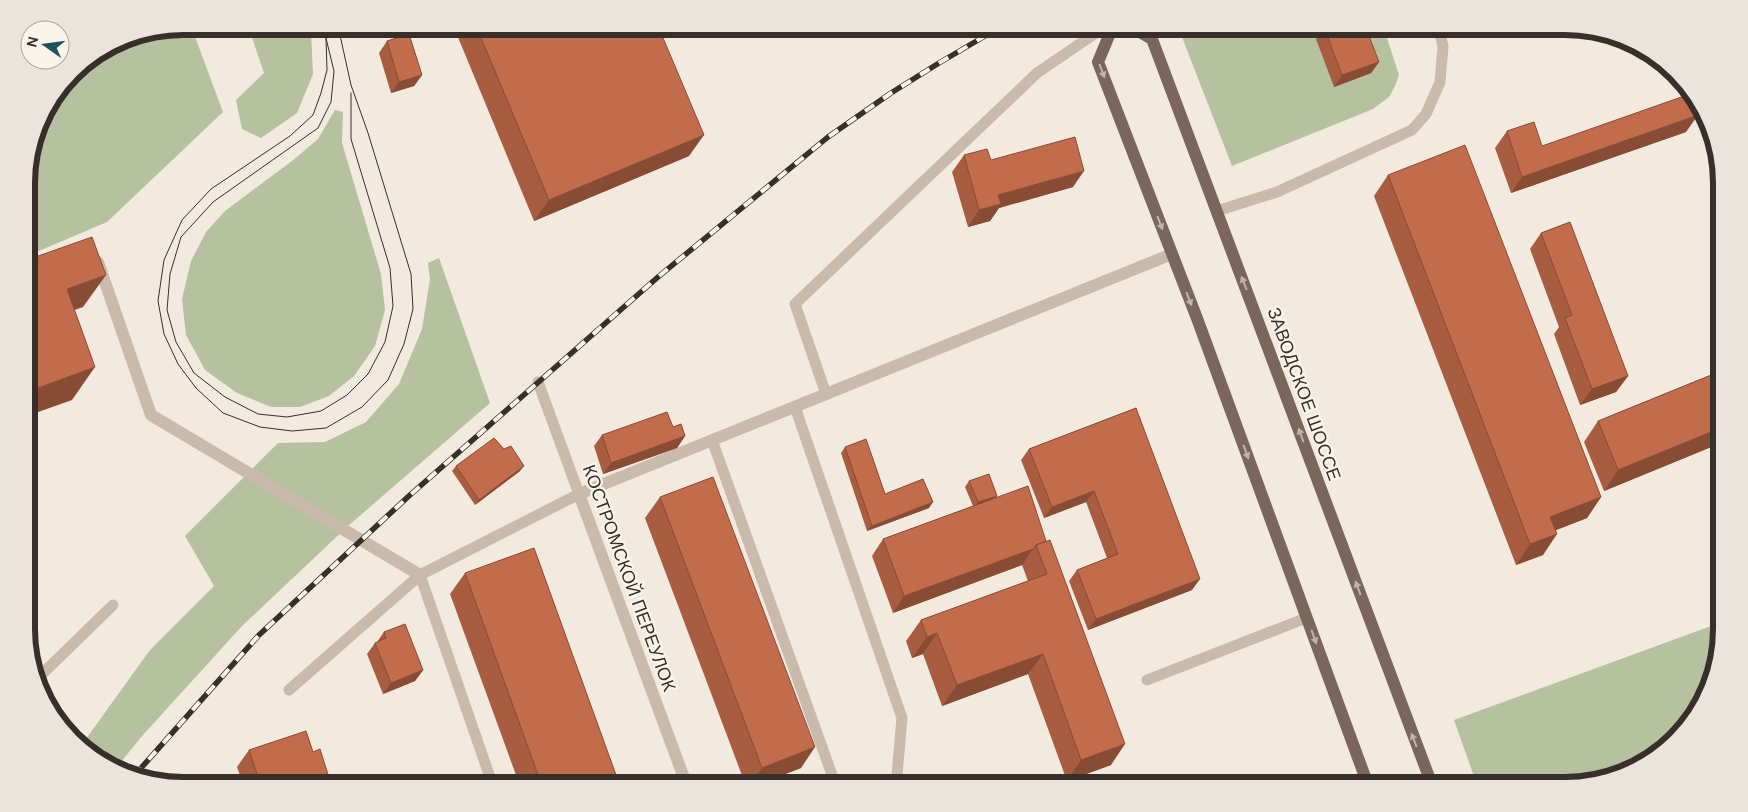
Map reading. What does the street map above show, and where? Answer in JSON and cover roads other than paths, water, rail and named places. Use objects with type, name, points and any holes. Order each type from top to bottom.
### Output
[{"type":"main road","points":[[1110,35],[1098,62],[1198,321],[1365,777]]},
{"type":"main road","name":"ЗАВОДСКОЕ ШОССЕ","points":[[1145,35],[1152,39],[1429,777]]},
{"type":"street","points":[[92,246],[151,415],[420,575]]},
{"type":"street","points":[[579,494],[1172,254]]},
{"type":"street","name":"КОСТРОМСКОЙ ПЕРЕУЛОК","points":[[579,494],[684,777]]},
{"type":"lane","points":[[826,394],[795,304],[1037,73],[1093,35]]},
{"type":"lane","points":[[1217,211],[1277,192],[1412,130],[1426,114],[1440,82],[1443,46],[1440,35]]},
{"type":"lane","name":"КОСТРОМСКОЙ ПЕРЕУЛОК","points":[[538,382],[579,494]]},
{"type":"lane","points":[[795,407],[902,718],[897,777]]},
{"type":"lane","points":[[712,440],[833,777]]},
{"type":"lane","points":[[289,690],[420,575],[579,494]]},
{"type":"lane","points":[[420,575],[490,777]]},
{"type":"lane","points":[[42,674],[113,605]]},
{"type":"lane","points":[[1147,680],[1306,618]]},
{"type":"tram line","points":[[325,35],[334,71],[331,102],[318,128],[213,202],[181,237],[170,274],[167,310],[176,342],[194,373],[225,397],[258,414],[287,417],[321,411],[347,395],[368,374],[385,342],[393,306],[390,268],[351,139],[351,93]]},
{"type":"tram line","points":[[326,38],[327,70],[313,115],[290,136],[211,189],[182,220],[164,260],[158,301],[164,334],[178,364],[196,388],[223,413],[260,427],[292,431],[326,428],[362,407],[388,380],[404,344],[413,309],[411,274],[368,133],[351,85],[340,35]]},
{"type":"railway","points":[[139,770],[259,635],[410,495],[658,277],[828,137],[891,93],[987,35]]}]
